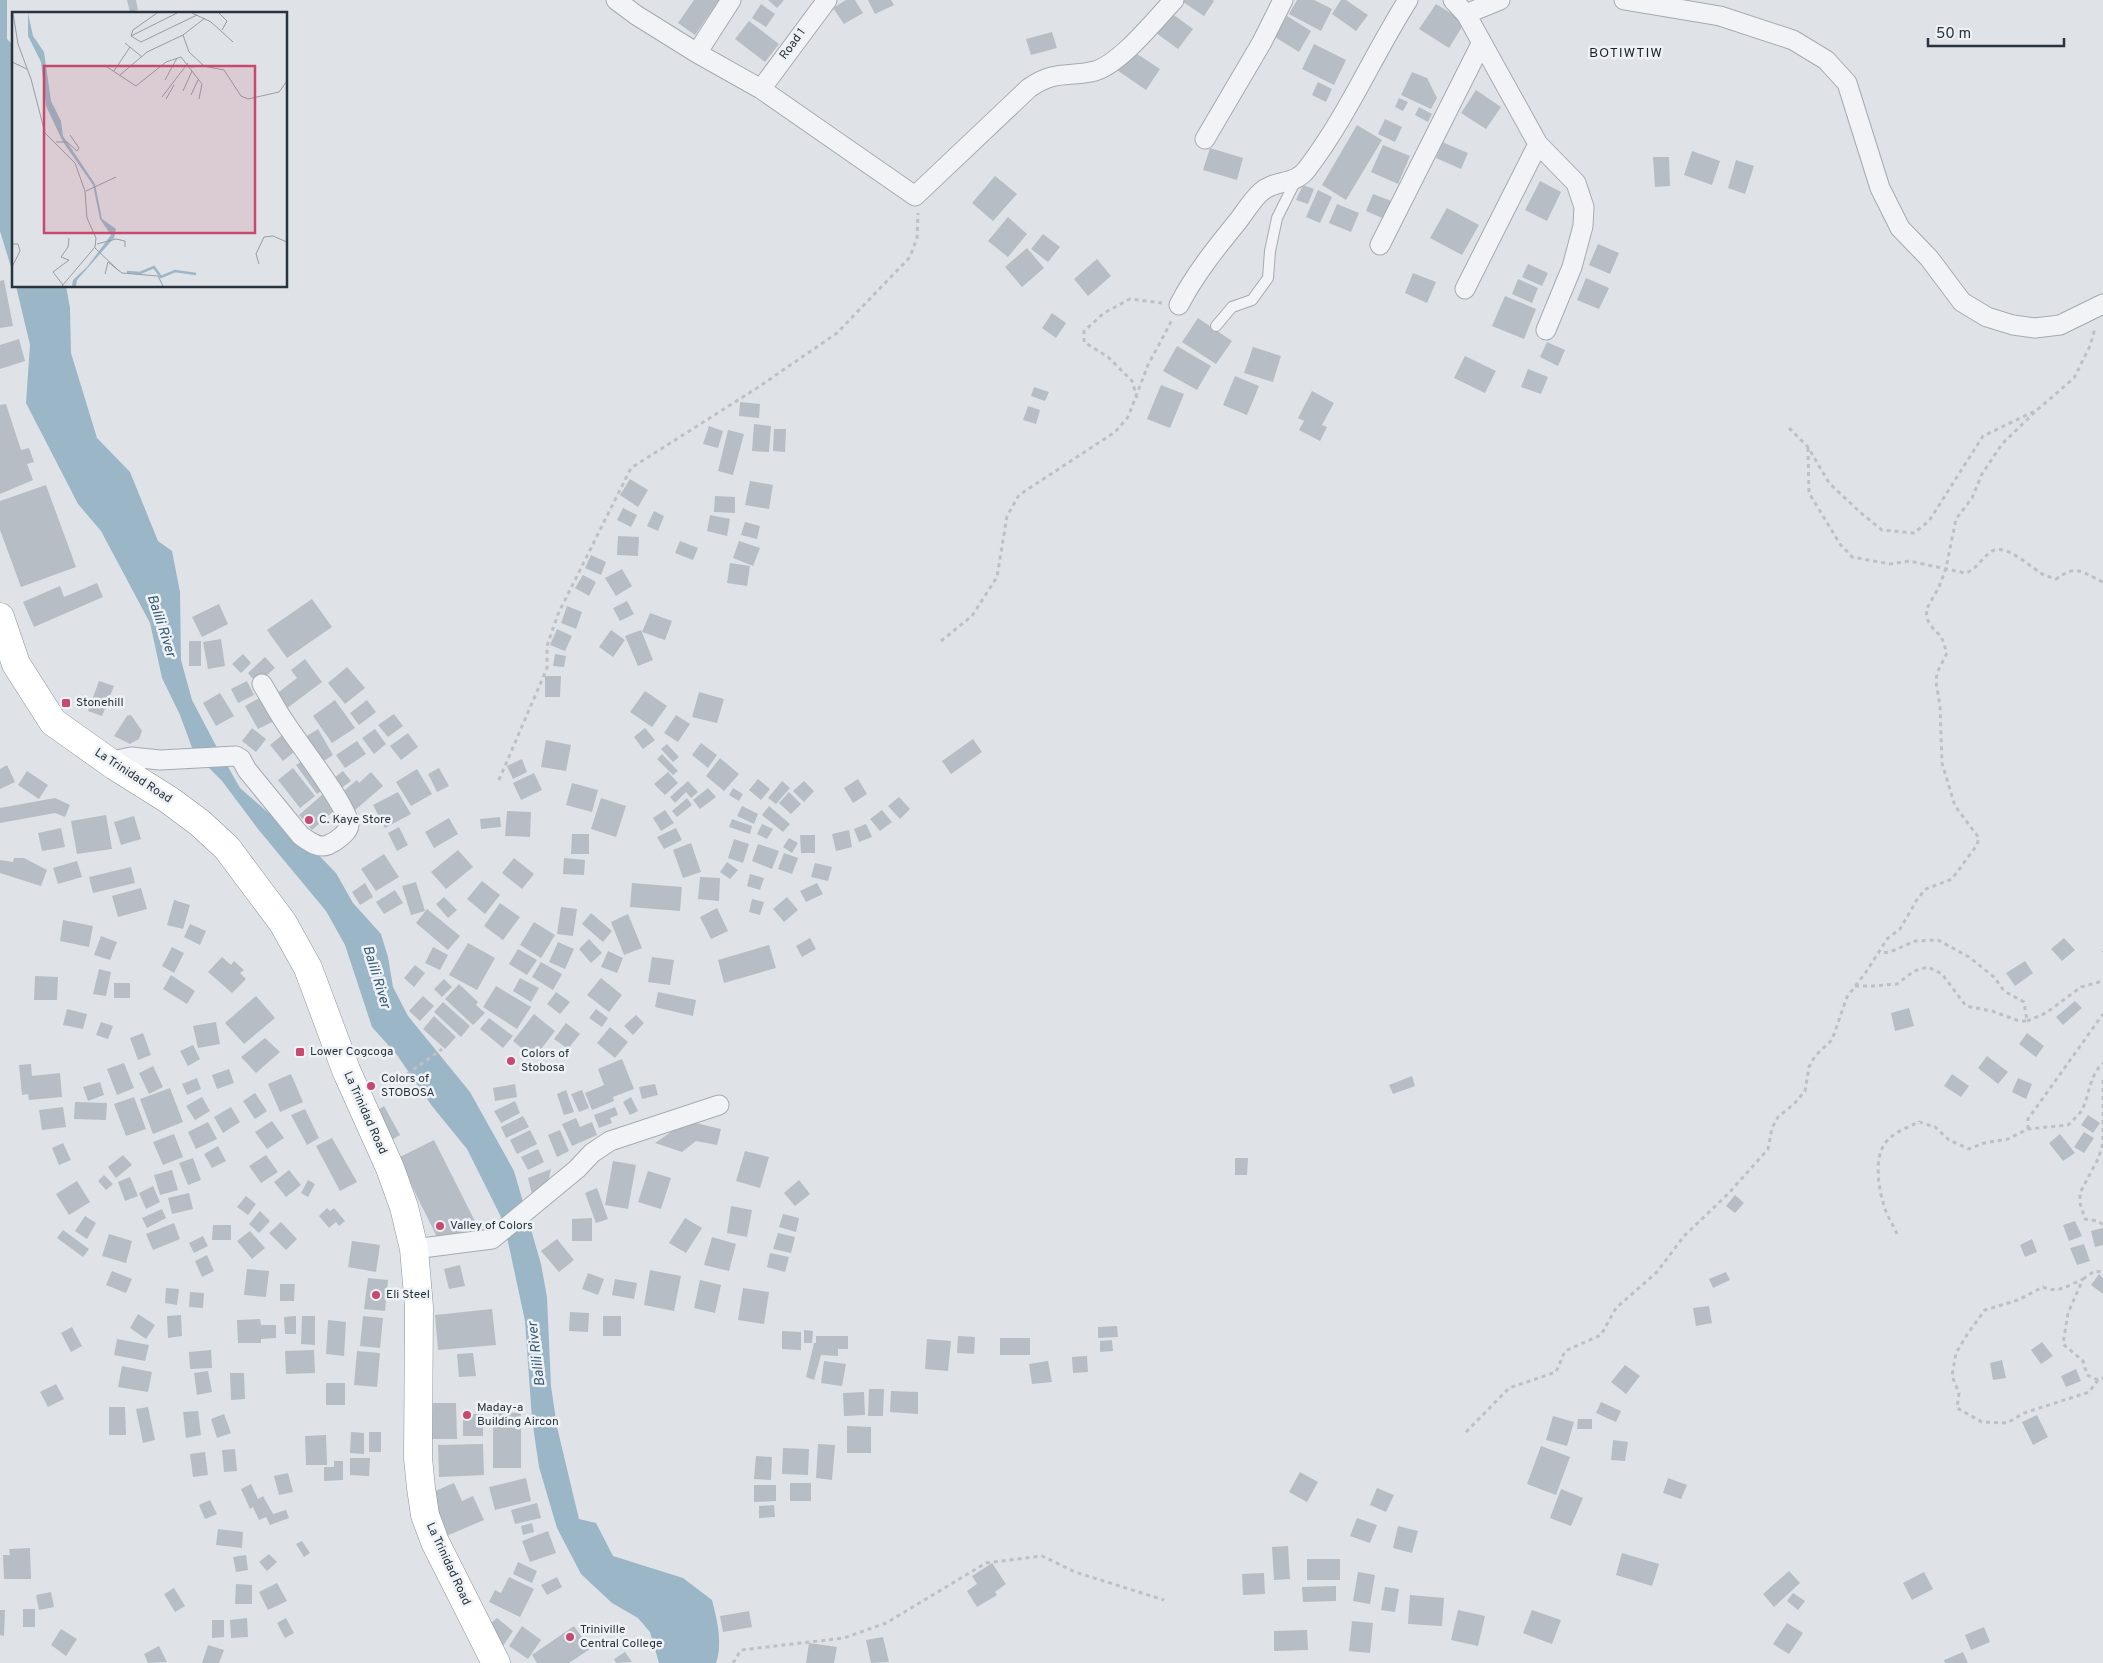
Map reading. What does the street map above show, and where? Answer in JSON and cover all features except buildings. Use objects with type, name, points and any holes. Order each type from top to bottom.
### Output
[{"type":"highway","name":"La Trinidad Road","points":[[0,617],[16,664],[53,722],[115,766],[169,800],[200,823],[227,848],[283,923],[308,968],[346,1070],[390,1168],[404,1207],[414,1249],[419,1306],[418,1458],[420,1488],[435,1542],[496,1663]]},
{"type":"street","points":[[616,0],[636,15],[697,53],[761,88],[915,196],[1029,88],[1043,78],[1057,74],[1094,71],[1110,65],[1174,0]]},
{"type":"street","points":[[697,53],[731,0]]},
{"type":"street","name":"Road 1","points":[[761,88],[827,0]]},
{"type":"street","points":[[1205,139],[1262,42],[1283,0]]},
{"type":"street","points":[[1179,305],[1209,257],[1262,190],[1277,183],[1296,180],[1306,171],[1408,0]]},
{"type":"street","points":[[1500,0],[1459,7],[1538,144],[1576,183],[1584,207],[1583,226],[1572,268],[1546,330]]},
{"type":"street","points":[[1624,0],[1720,16],[1793,40],[1826,60],[1847,83],[1880,188],[1900,228],[1929,258],[1962,302],[1987,316],[2014,325],[2035,328],[2060,325],[2096,307]]},
{"type":"street","points":[[1380,245],[1481,44]]},
{"type":"street","points":[[1465,289],[1538,144]]},
{"type":"street","points":[[115,766],[121,758],[131,757],[160,760],[232,756],[241,759],[301,836],[312,844],[322,847],[328,846],[347,832],[349,825],[338,802],[262,684]]},
{"type":"street","points":[[414,1249],[492,1239],[529,1210],[592,1153],[610,1141],[719,1106]]},
{"type":"lane","points":[[1216,326],[1232,307],[1252,300],[1268,278],[1270,251],[1278,218],[1296,180]]},
{"type":"path","points":[[499,780],[547,668],[547,646],[558,614],[632,468],[837,333],[910,256],[917,238],[918,215],[915,196]]},
{"type":"path","points":[[941,641],[972,616],[997,577],[1007,516],[1019,495],[1115,432],[1128,417],[1137,398],[1148,365],[1179,305],[1130,299],[1104,313],[1084,331],[1084,342],[1108,357],[1132,381],[1137,398]]},
{"type":"path","points":[[1466,1432],[1509,1388],[1556,1372],[1565,1351],[1601,1335],[1616,1308],[1657,1272],[1684,1236],[1729,1193],[1768,1149],[1772,1128],[1778,1117],[1806,1091],[1809,1067],[1814,1056],[1832,1040],[1847,997],[1854,986],[1887,939],[1900,929],[1914,904],[1926,889],[1952,879],[1977,845],[1979,838],[1955,806],[1942,763],[1940,706],[1936,682],[1937,672],[1947,653],[1941,636],[1928,621],[1926,610],[1939,588],[1946,568],[1956,519],[1972,498],[1982,474],[2002,444],[2074,378],[2090,346],[2094,332],[2096,307]]},
{"type":"path","points":[[1788,428],[1808,447],[1829,483],[1861,513],[1882,530],[1914,533],[1929,522],[1983,436],[2038,410]]},
{"type":"path","points":[[1808,447],[1809,493],[1840,544],[1852,558],[1890,564],[1909,561],[1965,573],[1971,571],[1993,551],[2002,550],[2016,556],[2044,575],[2056,579],[2068,570],[2074,569],[2103,582]]},
{"type":"path","points":[[1878,953],[1890,952],[1915,941],[1938,940],[1968,956],[1994,976],[2004,991],[2024,1002],[2027,1021]]},
{"type":"path","points":[[1854,986],[1897,984],[1914,971],[1928,967],[1942,974],[1966,1006],[1992,1011],[2019,1021],[2027,1021],[2046,1012],[2081,987],[2103,981]]},
{"type":"path","points":[[2028,1129],[2028,1119],[2103,1014]]},
{"type":"path","points":[[373,1098],[442,1050]]},
{"type":"path","points":[[1897,1234],[1883,1204],[1879,1161],[1886,1142],[1900,1131],[1919,1122],[1935,1127],[1949,1140],[1969,1149],[1984,1143],[2008,1139],[2028,1129],[2068,1125],[2082,1110],[2089,1085],[2098,1067],[2103,1063]]},
{"type":"path","points":[[2103,1080],[2103,1142],[2099,1157],[2080,1193],[2080,1203],[2085,1219],[2098,1221],[2103,1224]]},
{"type":"path","points":[[2103,1272],[2095,1271],[2064,1288],[2050,1290],[2043,1287],[2018,1300],[1986,1310],[1968,1333],[1956,1353],[1952,1376],[1959,1393],[1957,1408],[1982,1422],[2007,1423],[2024,1413],[2089,1392],[2098,1380],[2103,1378]]},
{"type":"path","points":[[2083,1279],[2068,1312],[2063,1344],[2083,1361],[2087,1375],[2098,1380]]},
{"type":"path","points":[[733,1663],[741,1650],[844,1638],[886,1623],[986,1563],[1042,1556],[1075,1572],[1164,1600]]},
{"type":"water","points":[[0,0],[7,0],[7,39],[12,44],[12,270],[0,231]]},
{"type":"water","name":"Balili River","points":[[16,288],[66,288],[70,308],[71,353],[97,438],[130,472],[158,541],[172,551],[180,592],[181,660],[192,700],[240,788],[305,841],[336,873],[353,903],[381,934],[388,957],[393,987],[408,1016],[470,1092],[514,1171],[541,1264],[547,1297],[551,1386],[557,1427],[579,1519],[596,1523],[613,1556],[683,1578],[712,1600],[719,1640],[716,1663],[659,1663],[650,1632],[638,1618],[612,1603],[581,1574],[557,1528],[539,1467],[532,1419],[525,1321],[504,1223],[467,1149],[432,1106],[397,1055],[372,1027],[345,945],[326,911],[258,829],[222,781],[194,753],[180,715],[162,678],[150,623],[101,531],[78,504],[26,403],[30,345]]},
{"type":"place","name":"Stonehill","points":[[66,703]]},
{"type":"place","name":"C. Kaye Store","points":[[309,820]]},
{"type":"place","name":"Lower Cogcoga","points":[[300,1052]]},
{"type":"place","name":"Colors of Stobosa","points":[[511,1061]]},
{"type":"place","name":"Colors of STOBOSA","points":[[371,1086]]},
{"type":"place","name":"Valley of Colors","points":[[440,1226]]},
{"type":"place","name":"Eli Steel","points":[[376,1295]]},
{"type":"place","name":"Maday-a Building Aircon","points":[[467,1415]]},
{"type":"place","name":"Triniville Central College","points":[[570,1637]]},
{"type":"district","name":"BOTIWTIW","points":[[1626,53]]}]
